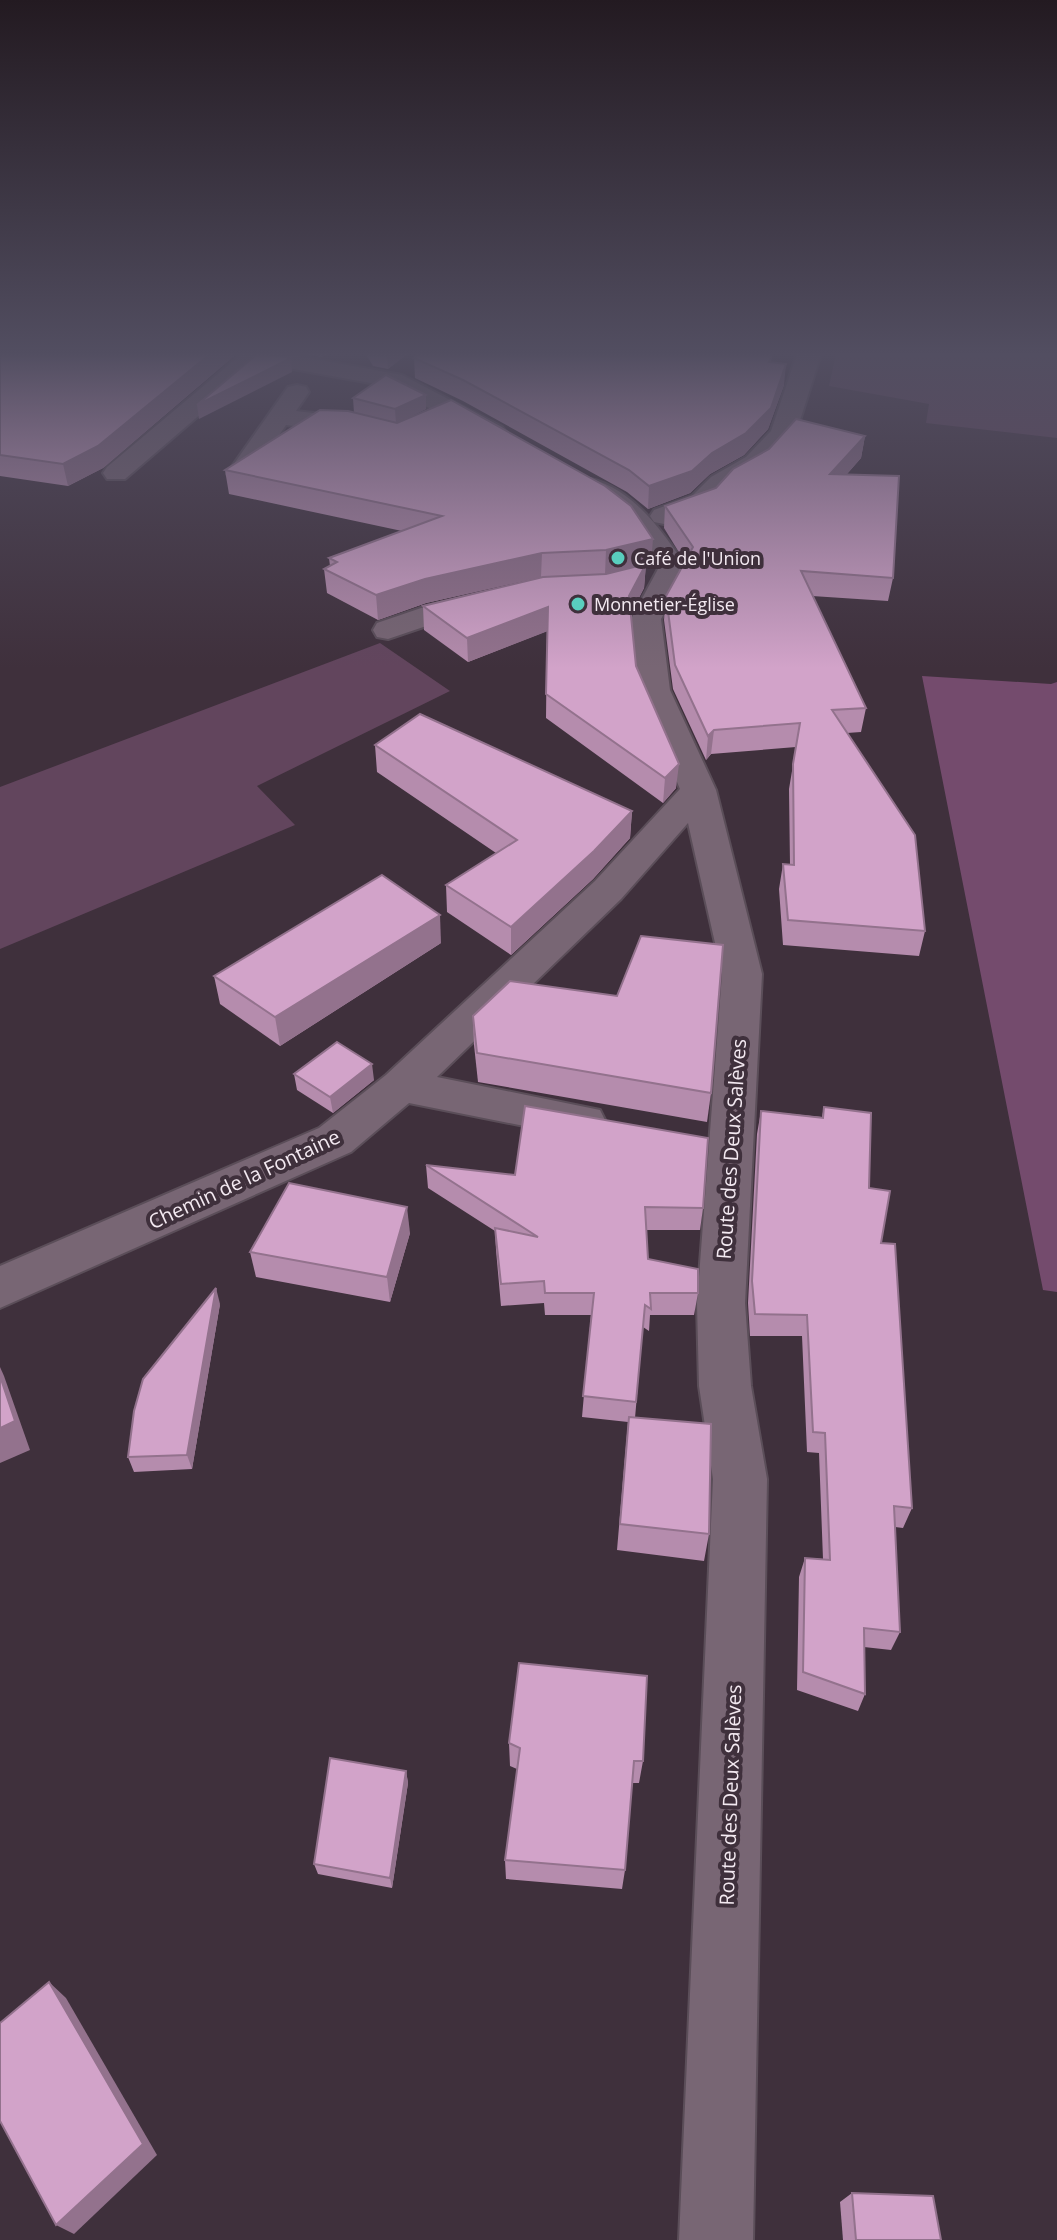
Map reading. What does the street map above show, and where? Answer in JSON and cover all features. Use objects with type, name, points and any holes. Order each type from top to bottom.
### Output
[{"type":"street","points":[[116,473],[134,459]]},
{"type":"street","points":[[240,474],[251,459]]},
{"type":"street","points":[[643,523],[702,502],[720,483],[759,459]]},
{"type":"street","points":[[568,474],[616,501],[643,523],[673,569],[632,579]]},
{"type":"street","name":"Route des Deux Salèves","points":[[673,569],[646,619],[654,690],[698,790],[742,974],[711,1142],[725,1386],[740,1479],[716,2240]]},
{"type":"street","points":[[388,630],[438,612],[512,596]]},
{"type":"street","name":"Chemin de la Fontaine","points":[[0,1288],[335,1140],[401,1086],[608,890],[698,790]]},
{"type":"street","points":[[401,1086],[617,1127]]},
{"type":"shaded area","points":[[380,643],[450,691],[257,786],[295,825],[0,949],[0,787]]},
{"type":"shaded area","points":[[922,676],[1057,682],[1057,1292],[1043,1290]]},
{"type":"building","points":[[25,459],[74,459],[63,464]]},
{"type":"building","points":[[243,459],[556,459],[605,486],[631,506],[653,539],[606,550],[542,553],[425,579],[376,595],[324,569],[337,562],[329,558],[442,516],[225,470]]},
{"type":"building","points":[[608,459],[706,459],[692,471],[649,486]]},
{"type":"building","points":[[752,459],[844,459],[830,474],[899,476],[893,578],[801,571],[866,708],[832,710],[915,835],[925,931],[788,920],[783,864],[794,865],[793,764],[800,723],[714,730],[708,736],[675,665],[666,596],[693,547],[665,506],[716,488],[733,469]]},
{"type":"building","points":[[646,564],[629,596],[636,666],[679,764],[665,778],[546,694],[548,607],[467,638],[423,606],[543,577],[606,574]]},
{"type":"building","points":[[420,714],[632,811],[594,851],[511,927],[446,885],[517,840],[375,745]]},
{"type":"building","points":[[382,875],[440,915],[275,1017],[214,976]]},
{"type":"building","points":[[641,936],[723,945],[711,1093],[477,1053],[473,1016],[510,981],[617,996]]},
{"type":"building","points":[[337,1042],[372,1064],[330,1097],[294,1074]]},
{"type":"building","points":[[525,1106],[708,1138],[703,1208],[645,1207],[648,1259],[698,1269],[698,1293],[650,1293],[651,1309],[645,1305],[636,1402],[583,1396],[594,1293],[545,1293],[544,1281],[501,1284],[495,1228],[538,1237],[426,1165],[515,1175]]},
{"type":"building","points":[[824,1107],[871,1113],[869,1188],[890,1191],[881,1243],[895,1244],[912,1508],[894,1506],[900,1632],[864,1628],[865,1694],[803,1672],[805,1558],[830,1560],[825,1433],[813,1432],[807,1315],[755,1314],[752,1281],[761,1111],[823,1118]]},
{"type":"building","points":[[289,1183],[407,1207],[387,1277],[250,1252]]},
{"type":"building","points":[[216,1288],[187,1455],[128,1457],[134,1411],[143,1379]]},
{"type":"building","points":[[0,1376],[15,1421],[0,1428]]},
{"type":"building","points":[[629,1417],[711,1424],[709,1534],[620,1524]]},
{"type":"building","points":[[519,1663],[647,1676],[643,1761],[634,1761],[625,1870],[505,1860],[520,1748],[509,1743]]},
{"type":"building","points":[[330,1758],[406,1771],[390,1878],[314,1864]]},
{"type":"building","points":[[49,1982],[143,2144],[56,2225],[0,2121],[0,2023]]},
{"type":"building","points":[[852,2193],[933,2196],[941,2240],[856,2240]]},
{"type":"place","name":"Café de l'Union","points":[[618,558]]},
{"type":"place","name":"Monnetier-Église","points":[[578,604]]}]
